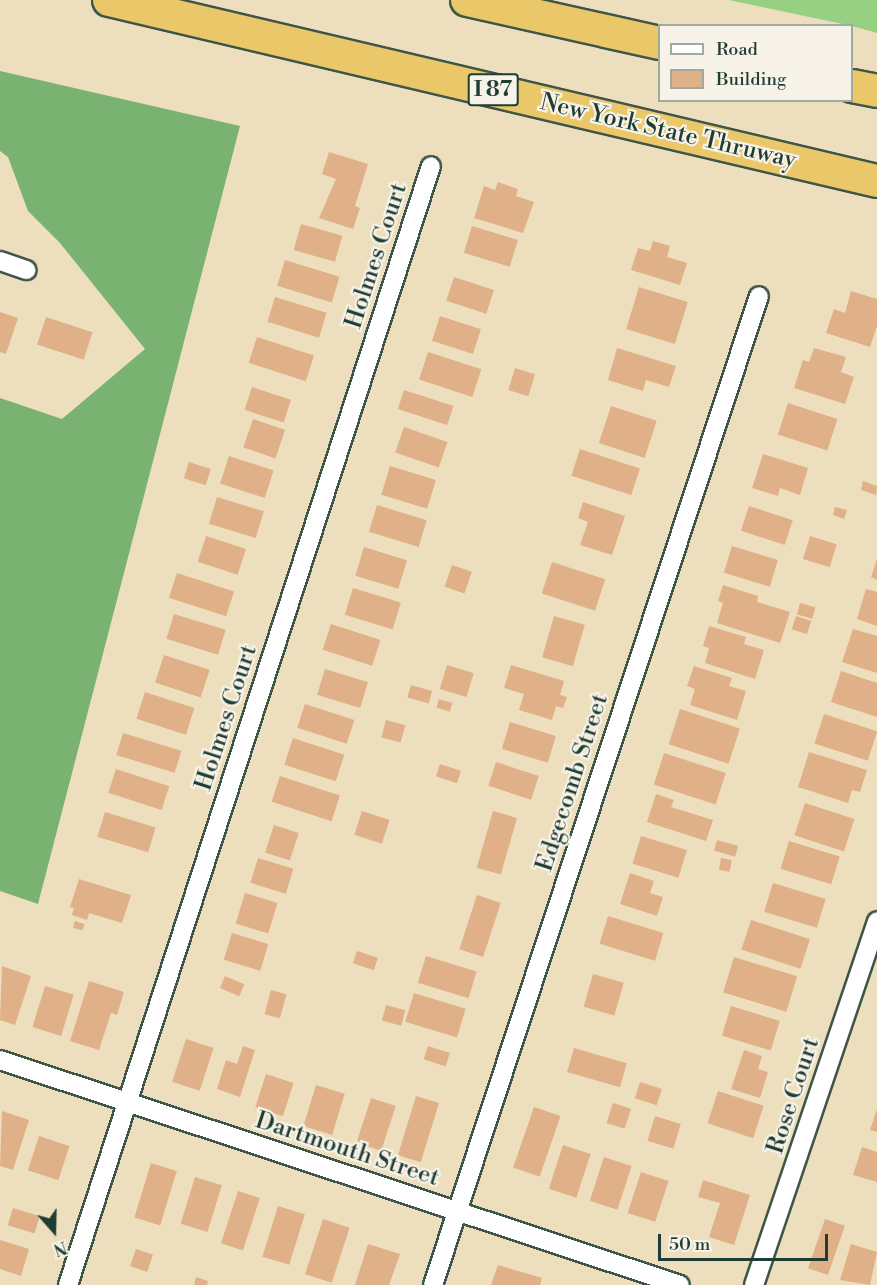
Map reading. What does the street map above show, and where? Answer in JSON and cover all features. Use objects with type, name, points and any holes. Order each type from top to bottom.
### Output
[{"type":"highway","name":"New York State Thruway","points":[[109,0],[877,181]]},
{"type":"highway","points":[[467,0],[658,43]]},
{"type":"highway","points":[[853,86],[877,92]]},
{"type":"street","name":"Holmes Court","points":[[68,1285],[431,166]]},
{"type":"street","points":[[0,261],[26,270]]},
{"type":"street","name":"Edgecomb Street","points":[[433,1285],[759,296]]},
{"type":"street","name":"Rose Court","points":[[754,1285],[877,921]]},
{"type":"street","name":"Dartmouth Street","points":[[0,1060],[680,1285]]},
{"type":"green space","points":[[729,0],[877,0],[877,33],[853,26],[853,24],[843,24]]},
{"type":"green space","points":[[0,71],[240,126],[38,904],[0,891],[0,398],[62,419],[145,349],[60,243],[28,211],[8,157],[0,151]]},
{"type":"building","points":[[329,152],[368,164],[355,206],[360,208],[353,229],[319,218],[336,179],[322,174]]},
{"type":"building","points":[[498,182],[518,189],[516,196],[534,202],[523,233],[474,218],[484,186],[495,190]]},
{"type":"building","points":[[301,224],[342,236],[335,262],[294,250]]},
{"type":"building","points":[[472,226],[518,240],[510,267],[464,253]]},
{"type":"building","points":[[653,241],[670,246],[667,257],[687,263],[680,285],[631,270],[638,248],[650,251]]},
{"type":"building","points":[[285,260],[340,277],[332,302],[277,286]]},
{"type":"building","points":[[454,277],[494,290],[486,314],[446,301]]},
{"type":"building","points":[[639,287],[688,302],[675,344],[626,329]]},
{"type":"building","points":[[851,291],[877,299],[877,326],[870,347],[826,333],[834,309],[845,313]]},
{"type":"building","points":[[275,297],[327,313],[319,338],[267,322]]},
{"type":"building","points":[[0,312],[18,318],[6,354],[0,352]]},
{"type":"building","points":[[440,316],[481,329],[473,354],[432,341]]},
{"type":"building","points":[[46,317],[93,332],[84,360],[37,345]]},
{"type":"building","points":[[257,337],[314,356],[306,381],[249,363]]},
{"type":"building","points":[[617,348],[676,366],[669,387],[646,380],[643,391],[608,380]]},
{"type":"building","points":[[814,348],[846,357],[841,372],[854,377],[845,404],[794,388],[803,360],[809,362]]},
{"type":"building","points":[[428,352],[481,369],[472,397],[419,380]]},
{"type":"building","points":[[515,368],[535,374],[528,396],[508,390]]},
{"type":"building","points":[[252,387],[291,400],[284,422],[245,410]]},
{"type":"building","points":[[404,390],[453,406],[447,425],[398,409]]},
{"type":"building","points":[[788,403],[837,419],[827,450],[778,434]]},
{"type":"building","points":[[611,406],[657,421],[645,458],[599,443]]},
{"type":"building","points":[[253,419],[285,430],[275,458],[243,447]]},
{"type":"building","points":[[404,427],[447,442],[439,468],[395,453]]},
{"type":"building","points":[[580,449],[640,468],[631,495],[571,476]]},
{"type":"building","points":[[763,454],[808,468],[800,495],[780,488],[778,496],[752,488]]},
{"type":"building","points":[[229,456],[274,471],[265,498],[220,484]]},
{"type":"building","points":[[189,462],[211,469],[206,485],[184,478]]},
{"type":"building","points":[[390,466],[436,480],[427,509],[381,495]]},
{"type":"building","points":[[863,481],[877,486],[876,495],[861,490]]},
{"type":"building","points":[[217,497],[264,511],[256,538],[209,524]]},
{"type":"building","points":[[583,502],[625,516],[612,555],[580,545],[588,522],[578,518]]},
{"type":"building","points":[[377,505],[427,520],[419,547],[369,532]]},
{"type":"building","points":[[749,506],[793,520],[785,545],[741,531]]},
{"type":"building","points":[[835,507],[847,510],[844,519],[833,515]]},
{"type":"building","points":[[206,536],[246,549],[238,575],[198,562]]},
{"type":"building","points":[[810,536],[837,544],[830,567],[803,559]]},
{"type":"building","points":[[732,546],[778,560],[770,587],[724,573]]},
{"type":"building","points":[[364,547],[407,560],[398,589],[355,576]]},
{"type":"building","points":[[877,559],[877,580],[871,577]]},
{"type":"building","points":[[552,562],[605,579],[595,611],[542,593]]},
{"type":"building","points":[[452,565],[472,572],[464,594],[445,587]]},
{"type":"building","points":[[177,573],[234,592],[226,616],[169,598]]},
{"type":"building","points":[[723,585],[758,596],[757,602],[790,612],[780,643],[717,623],[723,603],[718,601]]},
{"type":"building","points":[[353,588],[401,603],[393,629],[345,615]]},
{"type":"building","points":[[866,589],[877,592],[877,626],[857,619]]},
{"type":"building","points":[[800,603],[815,607],[812,619],[797,615]]},
{"type":"building","points":[[174,614],[226,630],[218,655],[166,639]]},
{"type":"building","points":[[554,616],[585,625],[573,666],[542,657]]},
{"type":"building","points":[[796,616],[811,621],[807,634],[792,629]]},
{"type":"building","points":[[331,624],[380,640],[372,666],[323,650]]},
{"type":"building","points":[[709,626],[746,637],[744,644],[764,650],[755,679],[705,663],[709,648],[703,646]]},
{"type":"building","points":[[853,629],[877,636],[877,673],[842,662]]},
{"type":"building","points":[[164,655],[210,670],[201,697],[155,683]]},
{"type":"building","points":[[447,665],[474,673],[466,697],[440,689]]},
{"type":"building","points":[[511,665],[564,681],[560,695],[567,697],[563,708],[556,706],[552,720],[519,710],[524,694],[504,688]]},
{"type":"building","points":[[694,666],[732,678],[729,686],[746,691],[737,720],[690,705],[695,689],[687,686]]},
{"type":"building","points":[[325,669],[368,682],[360,708],[317,695]]},
{"type":"building","points":[[841,671],[877,683],[877,717],[831,702]]},
{"type":"building","points":[[411,685],[432,691],[429,704],[407,697]]},
{"type":"building","points":[[145,692],[194,708],[186,735],[136,719]]},
{"type":"building","points":[[439,699],[452,703],[450,712],[436,708]]},
{"type":"building","points":[[305,704],[354,720],[347,744],[297,728]]},
{"type":"building","points":[[680,709],[740,728],[728,764],[669,744]]},
{"type":"building","points":[[824,714],[877,731],[868,761],[814,743]]},
{"type":"building","points":[[386,720],[405,725],[401,743],[381,737]]},
{"type":"building","points":[[510,722],[556,736],[548,763],[502,749]]},
{"type":"building","points":[[123,733],[181,751],[175,773],[116,755]]},
{"type":"building","points":[[293,738],[344,755],[336,781],[284,765]]},
{"type":"building","points":[[809,752],[867,770],[860,792],[852,790],[848,803],[798,787]]},
{"type":"building","points":[[664,753],[726,773],[716,804],[654,784]]},
{"type":"building","points":[[496,762],[539,776],[531,800],[488,786]]},
{"type":"building","points":[[440,764],[461,771],[457,783],[436,776]]},
{"type":"building","points":[[116,769],[169,786],[162,810],[108,793]]},
{"type":"building","points":[[280,776],[340,795],[332,821],[272,802]]},
{"type":"building","points":[[656,794],[674,800],[671,807],[713,820],[706,841],[647,822]]},
{"type":"building","points":[[805,803],[854,819],[844,851],[794,835]]},
{"type":"building","points":[[362,811],[390,820],[382,844],[354,835]]},
{"type":"building","points":[[493,811],[517,818],[501,875],[477,868]]},
{"type":"building","points":[[105,812],[156,827],[148,852],[97,837]]},
{"type":"building","points":[[274,825],[299,833],[290,861],[265,853]]},
{"type":"building","points":[[641,836],[687,850],[678,878],[633,864]]},
{"type":"building","points":[[717,840],[738,846],[735,857],[714,851]]},
{"type":"building","points":[[789,841],[840,856],[831,884],[781,869]]},
{"type":"building","points":[[258,858],[293,869],[286,894],[250,883]]},
{"type":"building","points":[[721,858],[732,860],[730,872],[719,870]]},
{"type":"building","points":[[630,873],[654,881],[650,893],[663,897],[657,916],[620,904]]},
{"type":"building","points":[[79,879],[131,895],[122,923],[89,913],[87,920],[72,915],[74,908],[70,907]]},
{"type":"building","points":[[773,883],[826,899],[817,928],[764,912]]},
{"type":"building","points":[[245,893],[278,903],[268,934],[236,924]]},
{"type":"building","points":[[477,895],[501,903],[483,957],[459,949]]},
{"type":"building","points":[[608,916],[663,933],[655,961],[600,944]]},
{"type":"building","points":[[751,920],[810,939],[800,969],[741,949]]},
{"type":"building","points":[[75,921],[85,924],[83,931],[73,928]]},
{"type":"building","points":[[232,933],[268,944],[260,971],[224,960]]},
{"type":"building","points":[[357,951],[378,958],[374,970],[353,963]]},
{"type":"building","points":[[426,956],[477,971],[468,998],[418,983]]},
{"type":"building","points":[[734,957],[797,976],[786,1012],[723,992]]},
{"type":"building","points":[[2,966],[31,976],[15,1025],[0,1020]]},
{"type":"building","points":[[593,974],[624,983],[614,1016],[584,1007]]},
{"type":"building","points":[[225,976],[244,984],[239,996],[220,988]]},
{"type":"building","points":[[89,981],[124,992],[117,1015],[111,1013],[99,1050],[70,1041]]},
{"type":"building","points":[[45,986],[74,995],[61,1036],[32,1027]]},
{"type":"building","points":[[271,990],[286,994],[280,1018],[265,1014]]},
{"type":"building","points":[[414,993],[466,1009],[457,1037],[405,1022]]},
{"type":"building","points":[[386,1005],[405,1010],[401,1026],[382,1020]]},
{"type":"building","points":[[731,1006],[780,1021],[771,1051],[722,1036]]},
{"type":"building","points":[[186,1039],[214,1048],[200,1091],[172,1082]]},
{"type":"building","points":[[243,1046],[255,1050],[240,1097],[217,1089],[226,1060],[237,1064]]},
{"type":"building","points":[[428,1046],[450,1053],[446,1066],[424,1059]]},
{"type":"building","points":[[574,1048],[627,1063],[620,1087],[567,1072]]},
{"type":"building","points":[[744,1050],[762,1056],[758,1069],[768,1072],[760,1098],[731,1089]]},
{"type":"building","points":[[266,1074],[294,1083],[283,1116],[255,1107]]},
{"type":"building","points":[[640,1082],[662,1089],[657,1105],[635,1098]]},
{"type":"building","points":[[316,1085],[345,1094],[332,1135],[303,1126]]},
{"type":"building","points":[[718,1091],[764,1106],[753,1138],[707,1123]]},
{"type":"building","points":[[416,1096],[439,1103],[421,1162],[398,1155]]},
{"type":"building","points":[[371,1098],[396,1106],[381,1151],[356,1143]]},
{"type":"building","points":[[613,1103],[631,1109],[625,1129],[607,1123]]},
{"type":"building","points":[[534,1107],[560,1116],[540,1177],[513,1168]]},
{"type":"building","points":[[877,1109],[877,1132],[870,1130]]},
{"type":"building","points":[[2,1111],[29,1120],[13,1170],[0,1166]]},
{"type":"building","points":[[655,1116],[681,1124],[673,1149],[647,1141]]},
{"type":"building","points":[[39,1136],[69,1146],[58,1180],[28,1170]]},
{"type":"building","points":[[563,1145],[591,1154],[576,1198],[549,1189]]},
{"type":"building","points":[[862,1147],[877,1152],[877,1182],[853,1175]]},
{"type":"building","points":[[604,1157],[632,1166],[617,1210],[590,1201]]},
{"type":"building","points":[[151,1163],[177,1171],[160,1225],[134,1218]]},
{"type":"building","points":[[641,1172],[669,1181],[655,1222],[628,1213]]},
{"type":"building","points":[[195,1177],[222,1185],[207,1232],[181,1224]]},
{"type":"building","points":[[703,1180],[750,1195],[734,1245],[709,1237],[720,1203],[698,1197]]},
{"type":"building","points":[[238,1191],[260,1198],[243,1250],[221,1243]]},
{"type":"building","points":[[278,1206],[305,1214],[289,1265],[263,1257]]},
{"type":"building","points":[[13,1208],[40,1216],[35,1233],[8,1225]]},
{"type":"building","points":[[323,1219],[350,1228],[332,1283],[305,1274]]},
{"type":"building","points":[[825,1219],[845,1226],[828,1275],[808,1268]]},
{"type":"building","points":[[0,1240],[29,1249],[21,1276],[0,1269]]},
{"type":"building","points":[[368,1244],[400,1254],[389,1285],[355,1285]]},
{"type":"building","points":[[851,1244],[877,1252],[870,1285],[840,1280]]},
{"type":"building","points":[[136,1249],[153,1255],[147,1272],[130,1266]]},
{"type":"building","points":[[498,1265],[542,1278],[540,1285],[491,1285]]},
{"type":"building","points":[[196,1277],[208,1281],[207,1285],[194,1285]]}]
